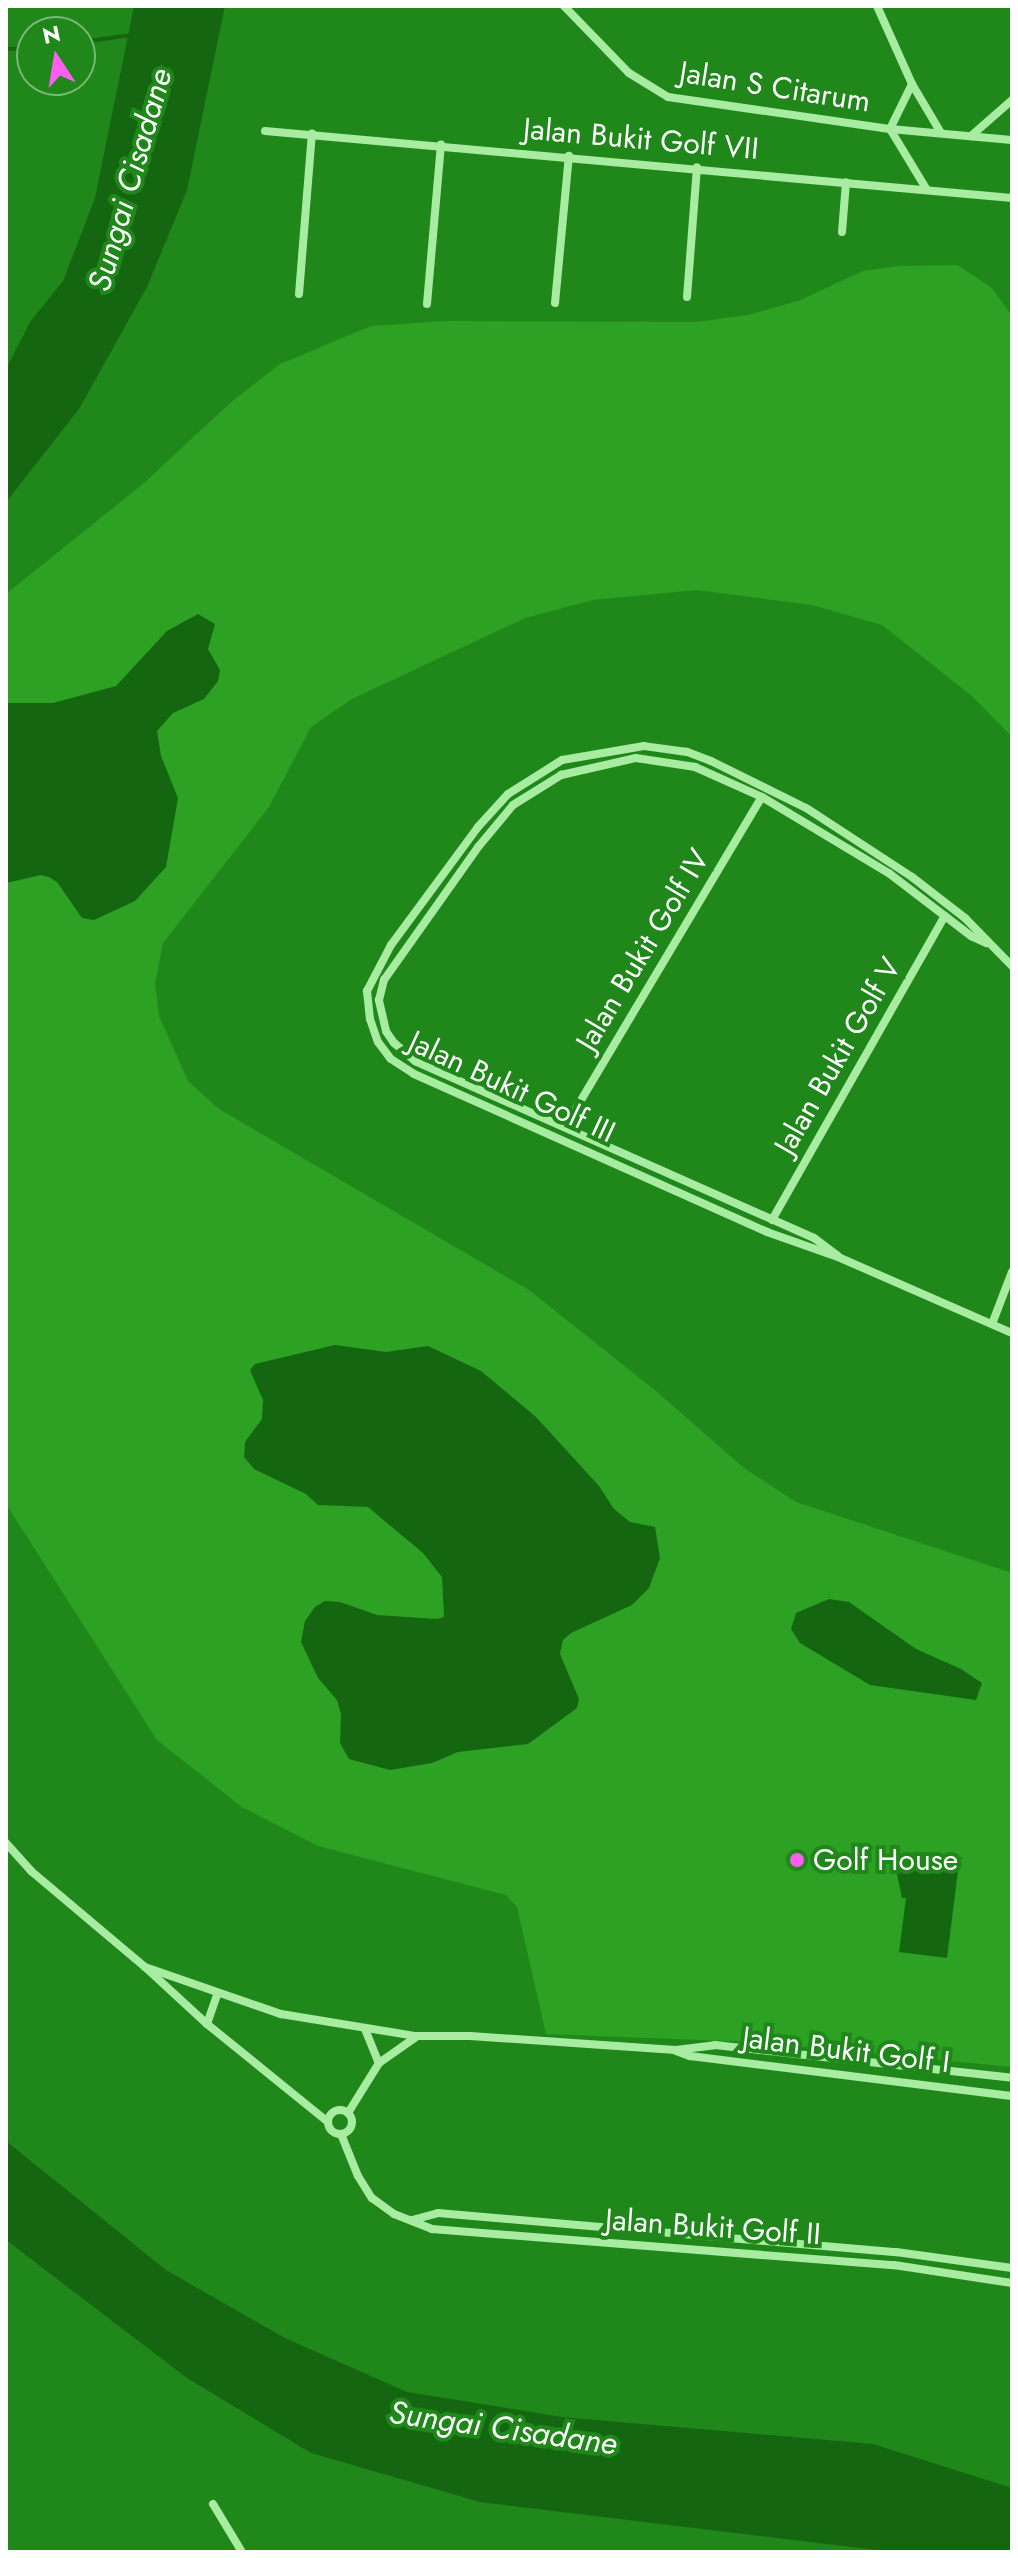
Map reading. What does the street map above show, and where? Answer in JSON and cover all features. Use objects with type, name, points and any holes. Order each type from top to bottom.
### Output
[{"type":"street","name":"Jalan S Citarum","points":[[564,6],[629,73],[668,97],[890,129],[1012,140]]},
{"type":"street","points":[[877,6],[912,84],[941,133]]},
{"type":"street","points":[[912,84],[890,129],[927,190]]},
{"type":"street","points":[[971,136],[1012,100]]},
{"type":"street","name":"Jalan Bukit Golf VII","points":[[265,131],[697,167],[1012,198]]},
{"type":"street","points":[[299,294],[312,134]]},
{"type":"street","points":[[427,304],[441,145]]},
{"type":"street","points":[[555,303],[569,156]]},
{"type":"street","points":[[687,297],[697,167]]},
{"type":"street","points":[[842,232],[846,182]]},
{"type":"street","name":"Jalan Bukit Golf III","points":[[1012,966],[965,918],[912,877],[806,808],[711,761],[687,752],[644,746],[562,760],[520,784],[478,827],[375,970],[367,991],[370,1019],[385,1051],[403,1068],[767,1232],[838,1257],[1012,1333]]},
{"type":"street","name":"Jalan Bukit Golf III","points":[[838,1257],[814,1238],[405,1053],[386,1031],[380,1010],[381,991],[389,969],[499,820],[528,793],[561,775],[619,760],[654,759],[695,767],[762,797],[890,874],[971,936],[991,945]]},
{"type":"street","name":"Jalan Bukit Golf IV","points":[[565,1127],[762,797]]},
{"type":"street","name":"Jalan Bukit Golf V","points":[[772,1220],[945,916]]},
{"type":"street","points":[[992,1324],[1012,1272]]},
{"type":"street","name":"Jalan Bukit Golf I","points":[[6,1843],[31,1871],[207,2024],[328,2122]]},
{"type":"street","name":"Jalan Bukit Golf I","points":[[145,1967],[217,1995],[281,2014],[416,2036],[470,2036],[676,2050],[715,2045],[758,2048],[1012,2078]]},
{"type":"street","points":[[207,2024],[217,1995]]},
{"type":"street","points":[[365,2029],[379,2063]]},
{"type":"street","points":[[348,2113],[379,2063],[416,2036]]},
{"type":"street","name":"Jalan Bukit Golf I","points":[[676,2050],[690,2056],[1012,2096]]},
{"type":"street","points":[[337,2110],[348,2113],[352,2124],[341,2134],[330,2130],[328,2122],[337,2110]]},
{"type":"street","name":"Jalan Bukit Golf II","points":[[341,2134],[358,2176],[372,2198],[394,2214],[432,2229],[894,2265],[1012,2283]]},
{"type":"street","name":"Jalan Bukit Golf II","points":[[412,2220],[438,2213],[896,2252],[1012,2268]]},
{"type":"street","points":[[213,2504],[242,2552]]},
{"type":"shaded area","points":[[957,265],[992,288],[1012,316],[1012,737],[972,696],[882,625],[812,605],[697,590],[593,600],[525,618],[352,699],[311,727],[269,807],[163,943],[155,983],[159,1016],[188,1081],[219,1109],[529,1290],[656,1391],[744,1468],[796,1502],[1012,1573],[1012,2067],[751,2042],[546,2034],[517,1907],[506,1895],[318,1846],[242,1807],[157,1740],[6,1504],[6,594],[144,483],[230,403],[280,364],[371,326],[446,321],[696,322],[748,315],[798,301],[863,271],[899,266]]},
{"type":"water","name":"Sungai Cisadane","points":[[134,6],[225,6],[187,190],[147,287],[79,409],[6,502],[6,369],[30,322],[63,281],[95,198]]},
{"type":"water","points":[[198,614],[215,624],[208,649],[220,670],[218,681],[204,699],[173,713],[157,731],[161,756],[178,798],[166,867],[135,901],[94,920],[82,918],[57,882],[49,877],[41,875],[6,883],[6,703],[53,703],[116,686],[167,631]]},
{"type":"water","points":[[335,1345],[386,1352],[428,1346],[481,1371],[536,1417],[599,1486],[614,1509],[630,1522],[655,1527],[660,1558],[649,1588],[632,1605],[571,1633],[563,1640],[560,1654],[579,1699],[577,1708],[528,1744],[458,1752],[432,1763],[390,1770],[349,1759],[340,1743],[341,1714],[337,1700],[318,1678],[301,1642],[305,1621],[315,1607],[325,1601],[340,1602],[377,1615],[444,1617],[442,1577],[423,1553],[368,1507],[318,1505],[306,1494],[254,1469],[244,1457],[245,1442],[262,1419],[263,1400],[250,1370],[255,1364]]},
{"type":"water","points":[[829,1599],[849,1602],[916,1649],[961,1669],[982,1683],[976,1700],[870,1685],[800,1643],[791,1629],[796,1613]]},
{"type":"water","points":[[911,1857],[959,1863],[947,1958],[899,1952],[906,1898],[902,1898],[895,1865],[910,1862]]},
{"type":"water","name":"Sungai Cisadane","points":[[6,2141],[166,2270],[285,2338],[407,2392],[562,2417],[873,2444],[1012,2488],[1012,2552],[893,2552],[480,2502],[311,2453],[187,2378],[6,2240]]},
{"type":"waterway","points":[[96,40],[133,35]]},
{"type":"waterway","points":[[6,49],[16,49]]},
{"type":"place","name":"Golf House","points":[[797,1860]]}]
